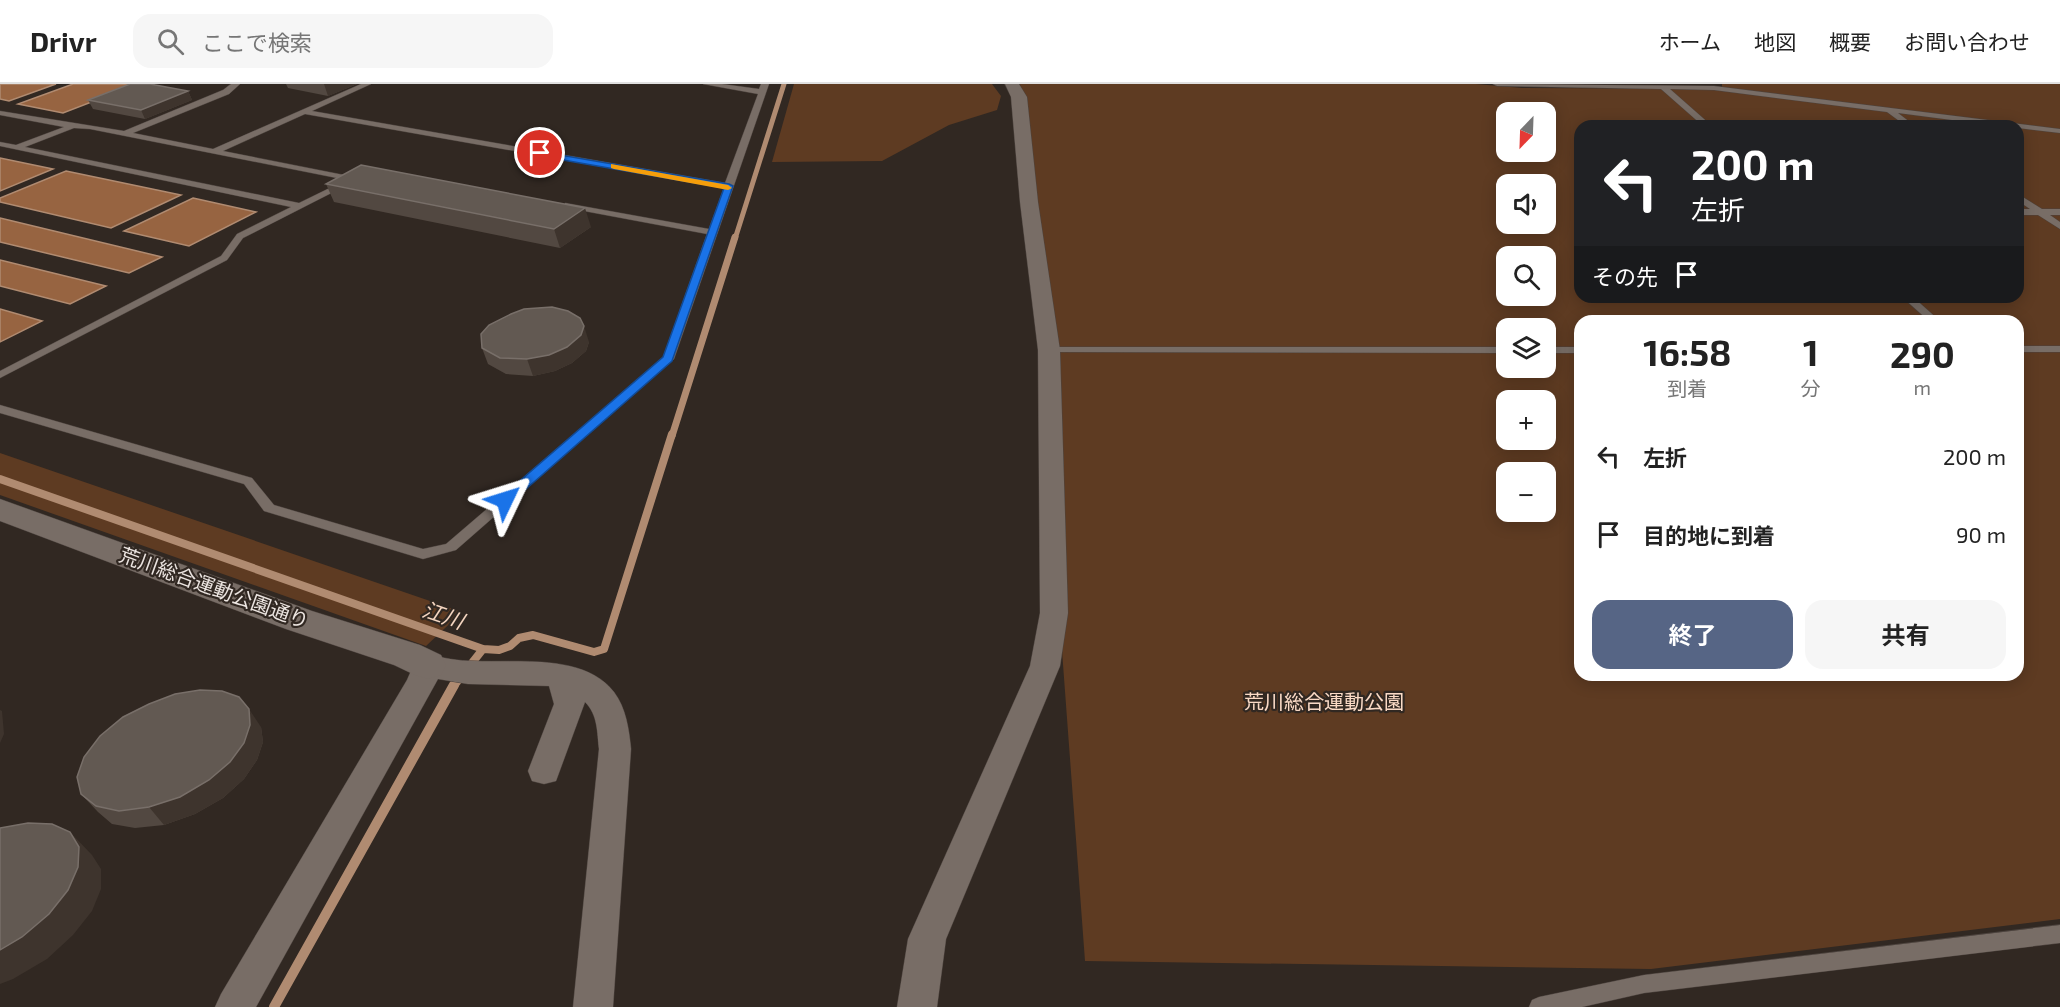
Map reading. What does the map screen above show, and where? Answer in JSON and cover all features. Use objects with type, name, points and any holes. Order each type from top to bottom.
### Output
[{"type":"street","points":[[917,1007],[927,939],[1046,666],[1054,613],[1049,350],[1029,202],[1019,97],[1012,84]]},
{"type":"street","name":"荒川総合運動公園通り","points":[[0,509],[299,620],[407,655],[436,667]]},
{"type":"street","points":[[235,1007],[422,681],[436,667],[480,673],[548,672],[561,675],[588,686],[610,714],[615,730],[593,1007]]},
{"type":"street","points":[[544,771],[570,704],[561,675]]},
{"type":"lane","points":[[124,134],[226,92],[236,84]]},
{"type":"lane","points":[[214,152],[367,84]]},
{"type":"lane","points":[[0,409],[248,481],[269,508],[423,554],[451,547],[668,358],[764,88],[707,84]]},
{"type":"lane","points":[[1497,84],[1714,88],[1968,120]]},
{"type":"lane","points":[[1663,87],[1701,120]]},
{"type":"lane","points":[[1887,110],[1902,120]]},
{"type":"lane","points":[[0,112],[357,179],[240,236],[224,258],[0,375]]},
{"type":"lane","points":[[304,112],[729,186]]},
{"type":"lane","points":[[17,147],[73,126]]},
{"type":"lane","points":[[2024,127],[2060,131]]},
{"type":"lane","points":[[0,144],[300,206]]},
{"type":"lane","points":[[2024,201],[2060,226]]},
{"type":"lane","points":[[552,202],[712,232]]},
{"type":"lane","points":[[2024,212],[2060,212]]},
{"type":"lane","points":[[1914,303],[1928,315]]},
{"type":"lane","points":[[2024,349],[2060,349]]},
{"type":"lane","points":[[1049,350],[1496,350]]},
{"type":"lane","points":[[1556,350],[1574,350]]},
{"type":"lane","points":[[1539,1007],[1644,984],[2060,934]]},
{"type":"green space","points":[[794,84],[992,84],[1001,96],[997,110],[949,125],[882,161],[772,162]]},
{"type":"green space","name":"荒川総合運動公園","points":[[1020,84],[1476,84],[1522,88],[1722,89],[1722,84],[2060,84],[2060,919],[1651,969],[1085,961]]},
{"type":"green space","points":[[0,453],[462,612],[426,646],[0,495]]},
{"type":"shaded area","points":[[0,84],[56,84],[9,101],[0,99]]},
{"type":"shaded area","points":[[73,84],[138,84],[63,113],[18,104]]},
{"type":"shaded area","points":[[0,158],[53,169],[0,191]]},
{"type":"shaded area","points":[[66,171],[181,195],[111,228],[0,202],[0,198]]},
{"type":"shaded area","points":[[193,198],[256,212],[189,246],[124,231]]},
{"type":"shaded area","points":[[0,218],[162,257],[129,273],[0,242]]},
{"type":"shaded area","points":[[0,260],[106,286],[70,304],[0,286]]},
{"type":"shaded area","points":[[0,309],[42,321],[0,342]]},
{"type":"building","points":[[130,84],[150,84],[188,91],[141,110],[88,100]]},
{"type":"building","points":[[361,165],[585,208],[554,229],[326,184]]},
{"type":"building","points":[[552,307],[568,311],[580,318],[584,326],[581,335],[567,347],[549,355],[527,359],[500,358],[482,348],[481,334],[489,325],[524,309]]},
{"type":"building","points":[[200,690],[222,691],[239,697],[249,709],[250,725],[244,743],[230,762],[209,780],[180,797],[149,807],[119,811],[96,806],[81,794],[77,777],[84,757],[100,736],[123,717],[149,704],[175,694]]},
{"type":"building","points":[[28,823],[52,824],[70,832],[79,847],[78,867],[68,890],[49,914],[22,937],[0,950],[0,828]]},
{"type":"waterway","points":[[735,239],[784,84]]},
{"type":"waterway","points":[[672,436],[735,237]]},
{"type":"waterway","points":[[483,649],[499,650],[510,646],[519,638],[533,635],[594,652],[604,649],[672,434]]},
{"type":"waterway","name":"江川","points":[[0,479],[483,649]]},
{"type":"waterway","name":"江川","points":[[453,687],[483,649]]},
{"type":"waterway","name":"江川","points":[[274,1007],[454,685]]},
{"type":"slow traffic","points":[[614,166],[729,186],[728,188]]},
{"type":"route","points":[[505,500],[668,358],[729,186],[540,153]]}]
